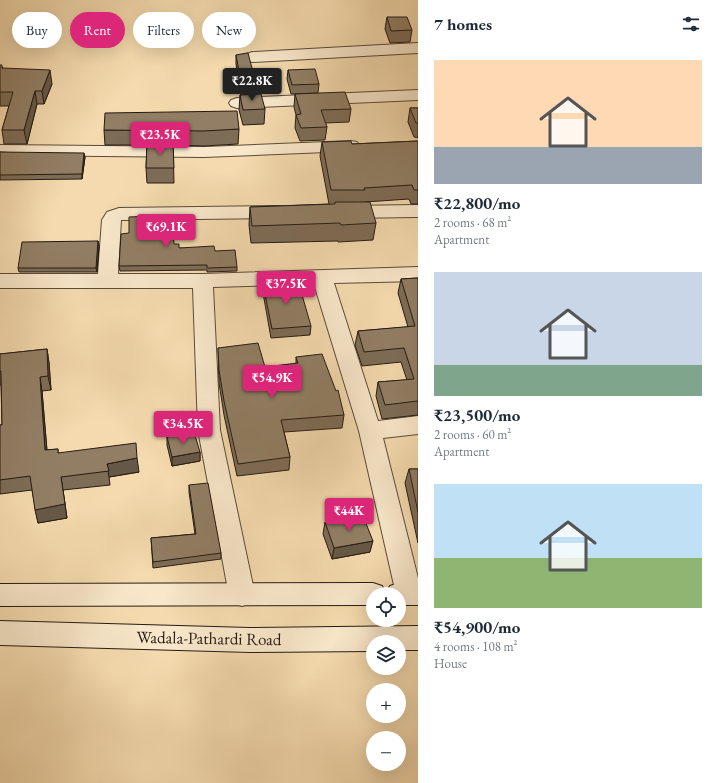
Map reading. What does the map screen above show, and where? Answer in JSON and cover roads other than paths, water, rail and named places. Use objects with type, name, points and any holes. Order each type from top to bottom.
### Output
[{"type":"street","points":[[252,57],[418,48]]},
{"type":"street","points":[[237,103],[418,95]]},
{"type":"street","points":[[0,150],[204,152],[370,145]]},
{"type":"street","points":[[324,212],[418,211]]},
{"type":"street","points":[[108,280],[111,220],[114,216],[119,214],[300,212]]},
{"type":"street","points":[[0,281],[203,281],[418,274]]},
{"type":"street","points":[[322,277],[370,431],[409,594]]},
{"type":"street","points":[[203,281],[209,430],[242,595]]},
{"type":"street","points":[[370,431],[418,425]]},
{"type":"street","points":[[0,595],[366,594]]},
{"type":"street","name":"Wadala-Pathardi Road","points":[[0,633],[250,640],[418,638]]}]
